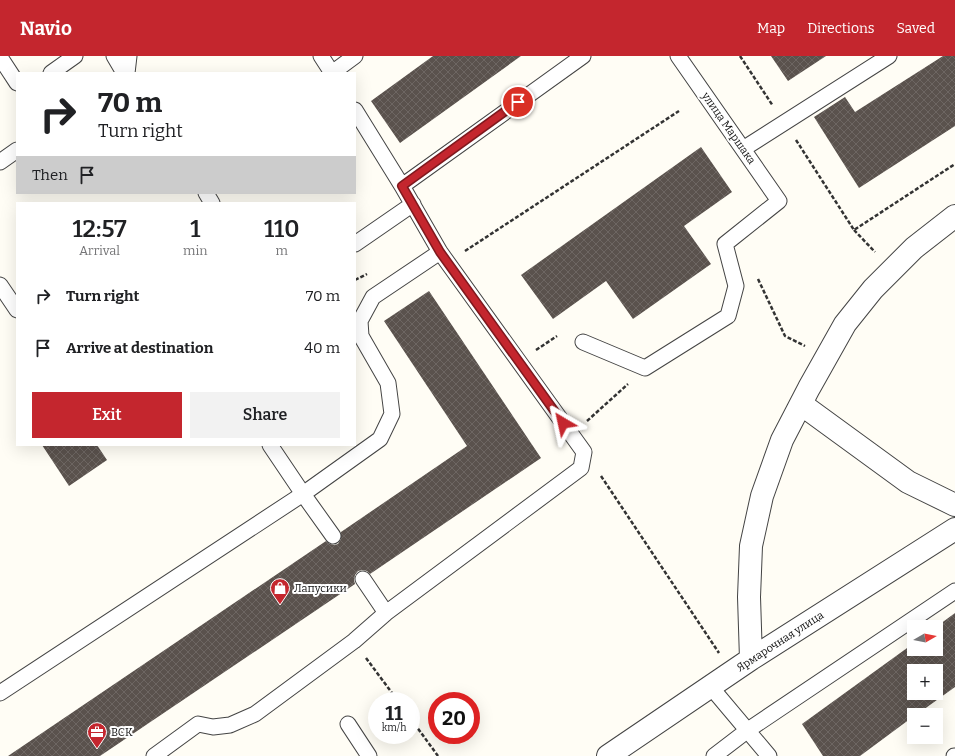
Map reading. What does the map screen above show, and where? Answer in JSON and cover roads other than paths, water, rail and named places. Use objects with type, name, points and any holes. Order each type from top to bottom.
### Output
[{"type":"street","points":[[750,659],[749,597],[751,546],[762,496],[779,447],[845,324],[873,289],[914,248],[955,216]]},
{"type":"street","points":[[801,404],[908,482],[955,505]]},
{"type":"street","name":"Ярмарочная улица","points":[[608,756],[750,659],[955,529]]},
{"type":"lane","points":[[52,72],[75,56]]},
{"type":"lane","points":[[114,56],[125,72]]},
{"type":"lane","points":[[126,72],[129,56]]},
{"type":"lane","points":[[321,56],[331,72]]},
{"type":"lane","points":[[333,72],[355,56]]},
{"type":"lane","points":[[402,186],[583,56]]},
{"type":"lane","name":"улица Маршака","points":[[583,342],[645,368],[728,316],[736,286],[725,244],[778,202],[744,149],[678,56]]},
{"type":"lane","points":[[744,149],[889,56]]},
{"type":"lane","points":[[0,57],[16,81]]},
{"type":"lane","points":[[154,756],[198,724],[213,727],[230,725],[255,714],[354,641],[386,613],[581,468],[584,452],[444,258],[413,204],[356,112]]},
{"type":"lane","points":[[0,162],[16,151]]},
{"type":"lane","points":[[356,243],[413,204]]},
{"type":"lane","points":[[0,693],[302,494],[380,439],[392,414],[388,383],[361,336],[360,321],[373,297],[444,258]]},
{"type":"lane","points":[[0,285],[16,309]]},
{"type":"lane","points":[[271,446],[302,494],[333,536]]},
{"type":"lane","points":[[363,579],[386,613]]},
{"type":"lane","points":[[714,756],[748,730],[955,591]]},
{"type":"lane","points":[[710,686],[769,756]]},
{"type":"lane","points":[[348,724],[369,756]]},
{"type":"place","name":"Лапусики","points":[[280,605]]},
{"type":"place","name":"ВСК","points":[[97,749]]}]
